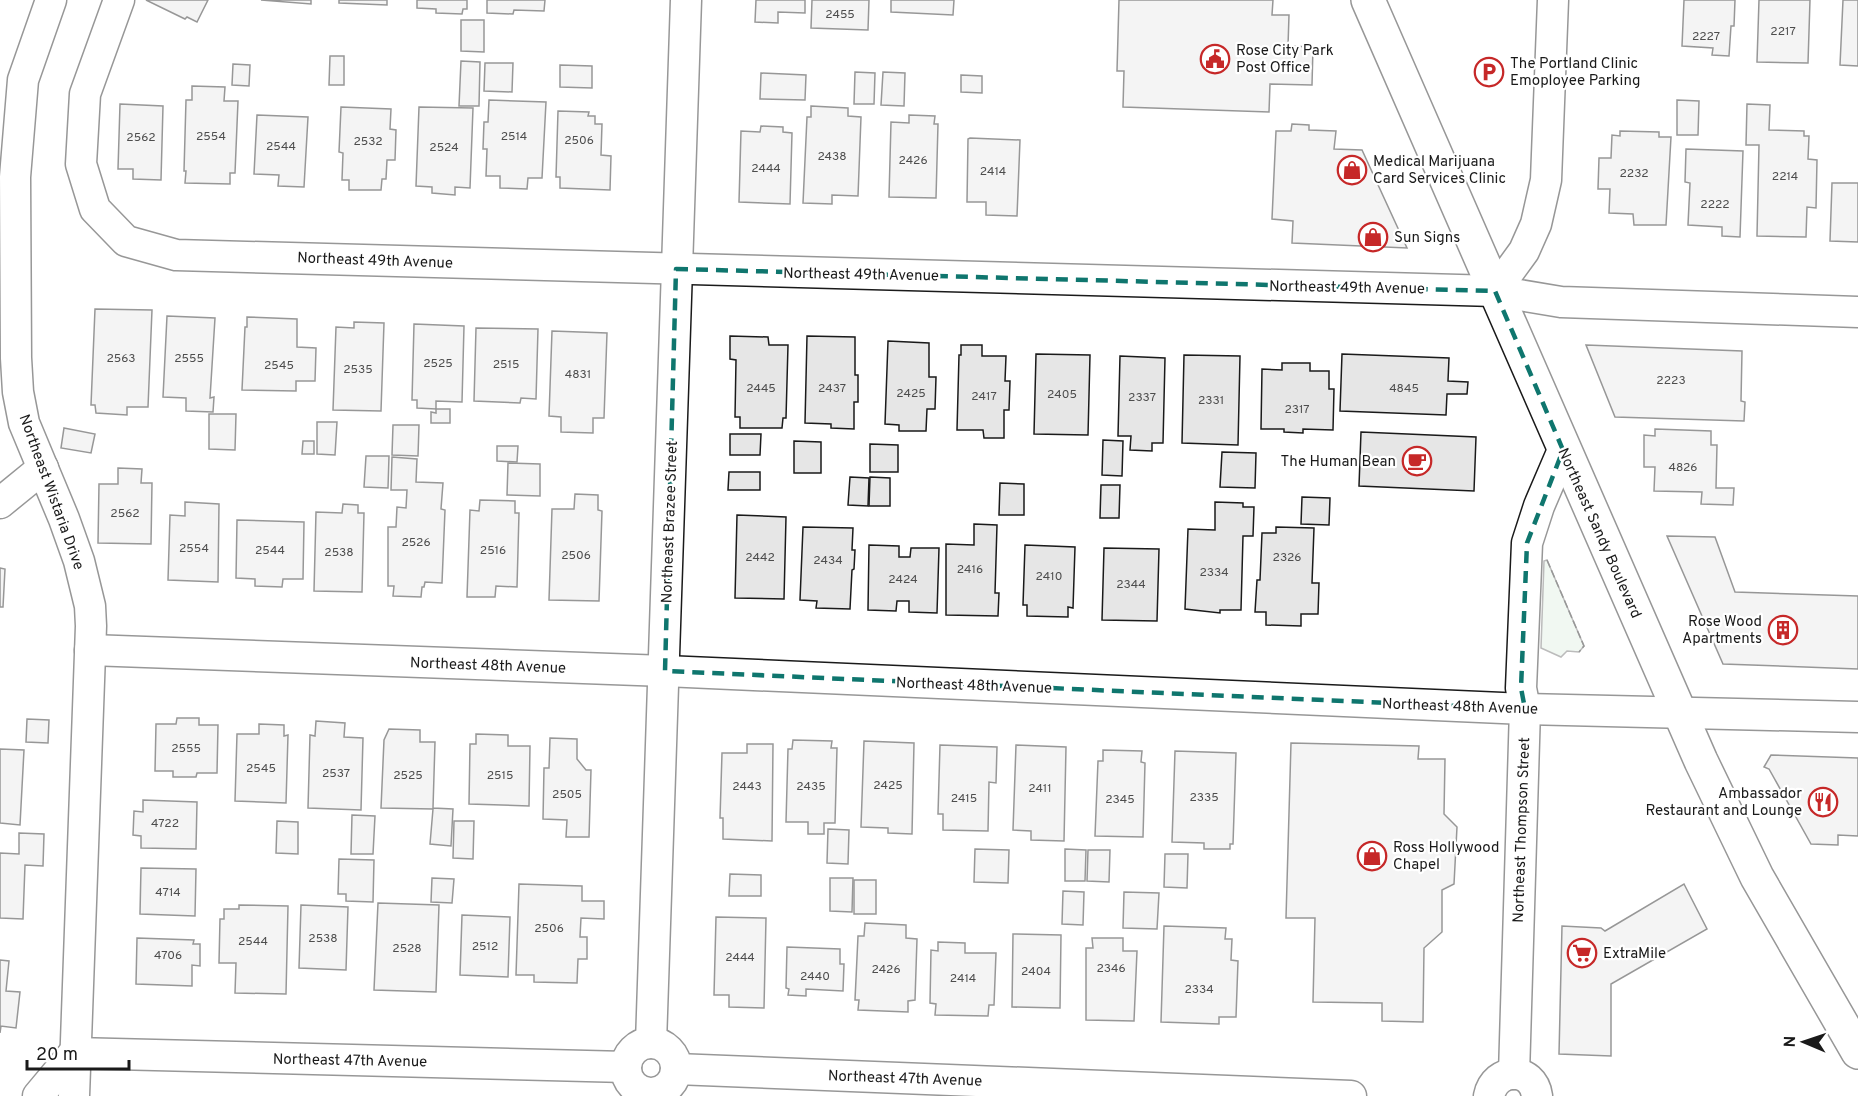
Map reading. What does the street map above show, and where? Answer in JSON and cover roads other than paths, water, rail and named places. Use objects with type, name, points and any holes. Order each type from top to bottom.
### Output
[{"type":"main road","name":"Northeast Sandy Boulevard","points":[[1368,0],[1678,711],[1757,877],[1858,1052]]},
{"type":"street","name":"Northeast Wistaria Drive","points":[[51,0],[23,80],[15,177],[16,358],[18,392],[24,423],[64,519],[79,561],[90,606],[74,1096]]},
{"type":"street","name":"Northeast 49th Avenue","points":[[119,0],[85,94],[81,164],[95,209],[126,240],[176,255],[1495,291],[1561,302],[1858,312]]},
{"type":"street","name":"Northeast Brazee Street","points":[[651,1043],[686,0]]},
{"type":"street","points":[[1495,291],[1524,250],[1536,224],[1546,180],[1553,0]]},
{"type":"street","name":"Northeast Thompson Street","points":[[1514,1074],[1525,709],[1521,688],[1527,543],[1539,506],[1563,450]]},
{"type":"street","points":[[0,503],[43,468]]},
{"type":"street","name":"Northeast 48th Avenue","points":[[90,650],[665,671],[1525,709],[1858,717]]},
{"type":"street","points":[[651,1043],[664,1046],[671,1053],[676,1069],[674,1079],[670,1084],[663,1090],[650,1095],[632,1084],[626,1067],[632,1052],[639,1046],[651,1043]]},
{"type":"street","points":[[38,1096],[74,1053]]},
{"type":"street","name":"Northeast 47th Avenue","points":[[74,1053],[626,1067]]},
{"type":"street","name":"Northeast 47th Avenue","points":[[676,1069],[1351,1096]]},
{"type":"street","points":[[1489,1096],[1496,1081],[1514,1074],[1530,1081],[1537,1096]]},
{"type":"place","name":"Rose City Park Post Office","points":[[1215,59]]},
{"type":"place","name":"The Portland Clinic Emoployee Parking","points":[[1489,72]]},
{"type":"place","name":"Medical Marijuana Card Services Clinic","points":[[1352,170]]},
{"type":"place","name":"Sun Signs","points":[[1373,237]]},
{"type":"place","name":"The Human Bean","points":[[1417,461]]},
{"type":"place","name":"Rose Wood Apartments","points":[[1783,630]]},
{"type":"place","name":"Ambassador Restaurant and Lounge","points":[[1823,802]]},
{"type":"place","name":"Ross Hollywood Chapel","points":[[1372,856]]},
{"type":"place","name":"ExtraMile","points":[[1582,953]]}]
